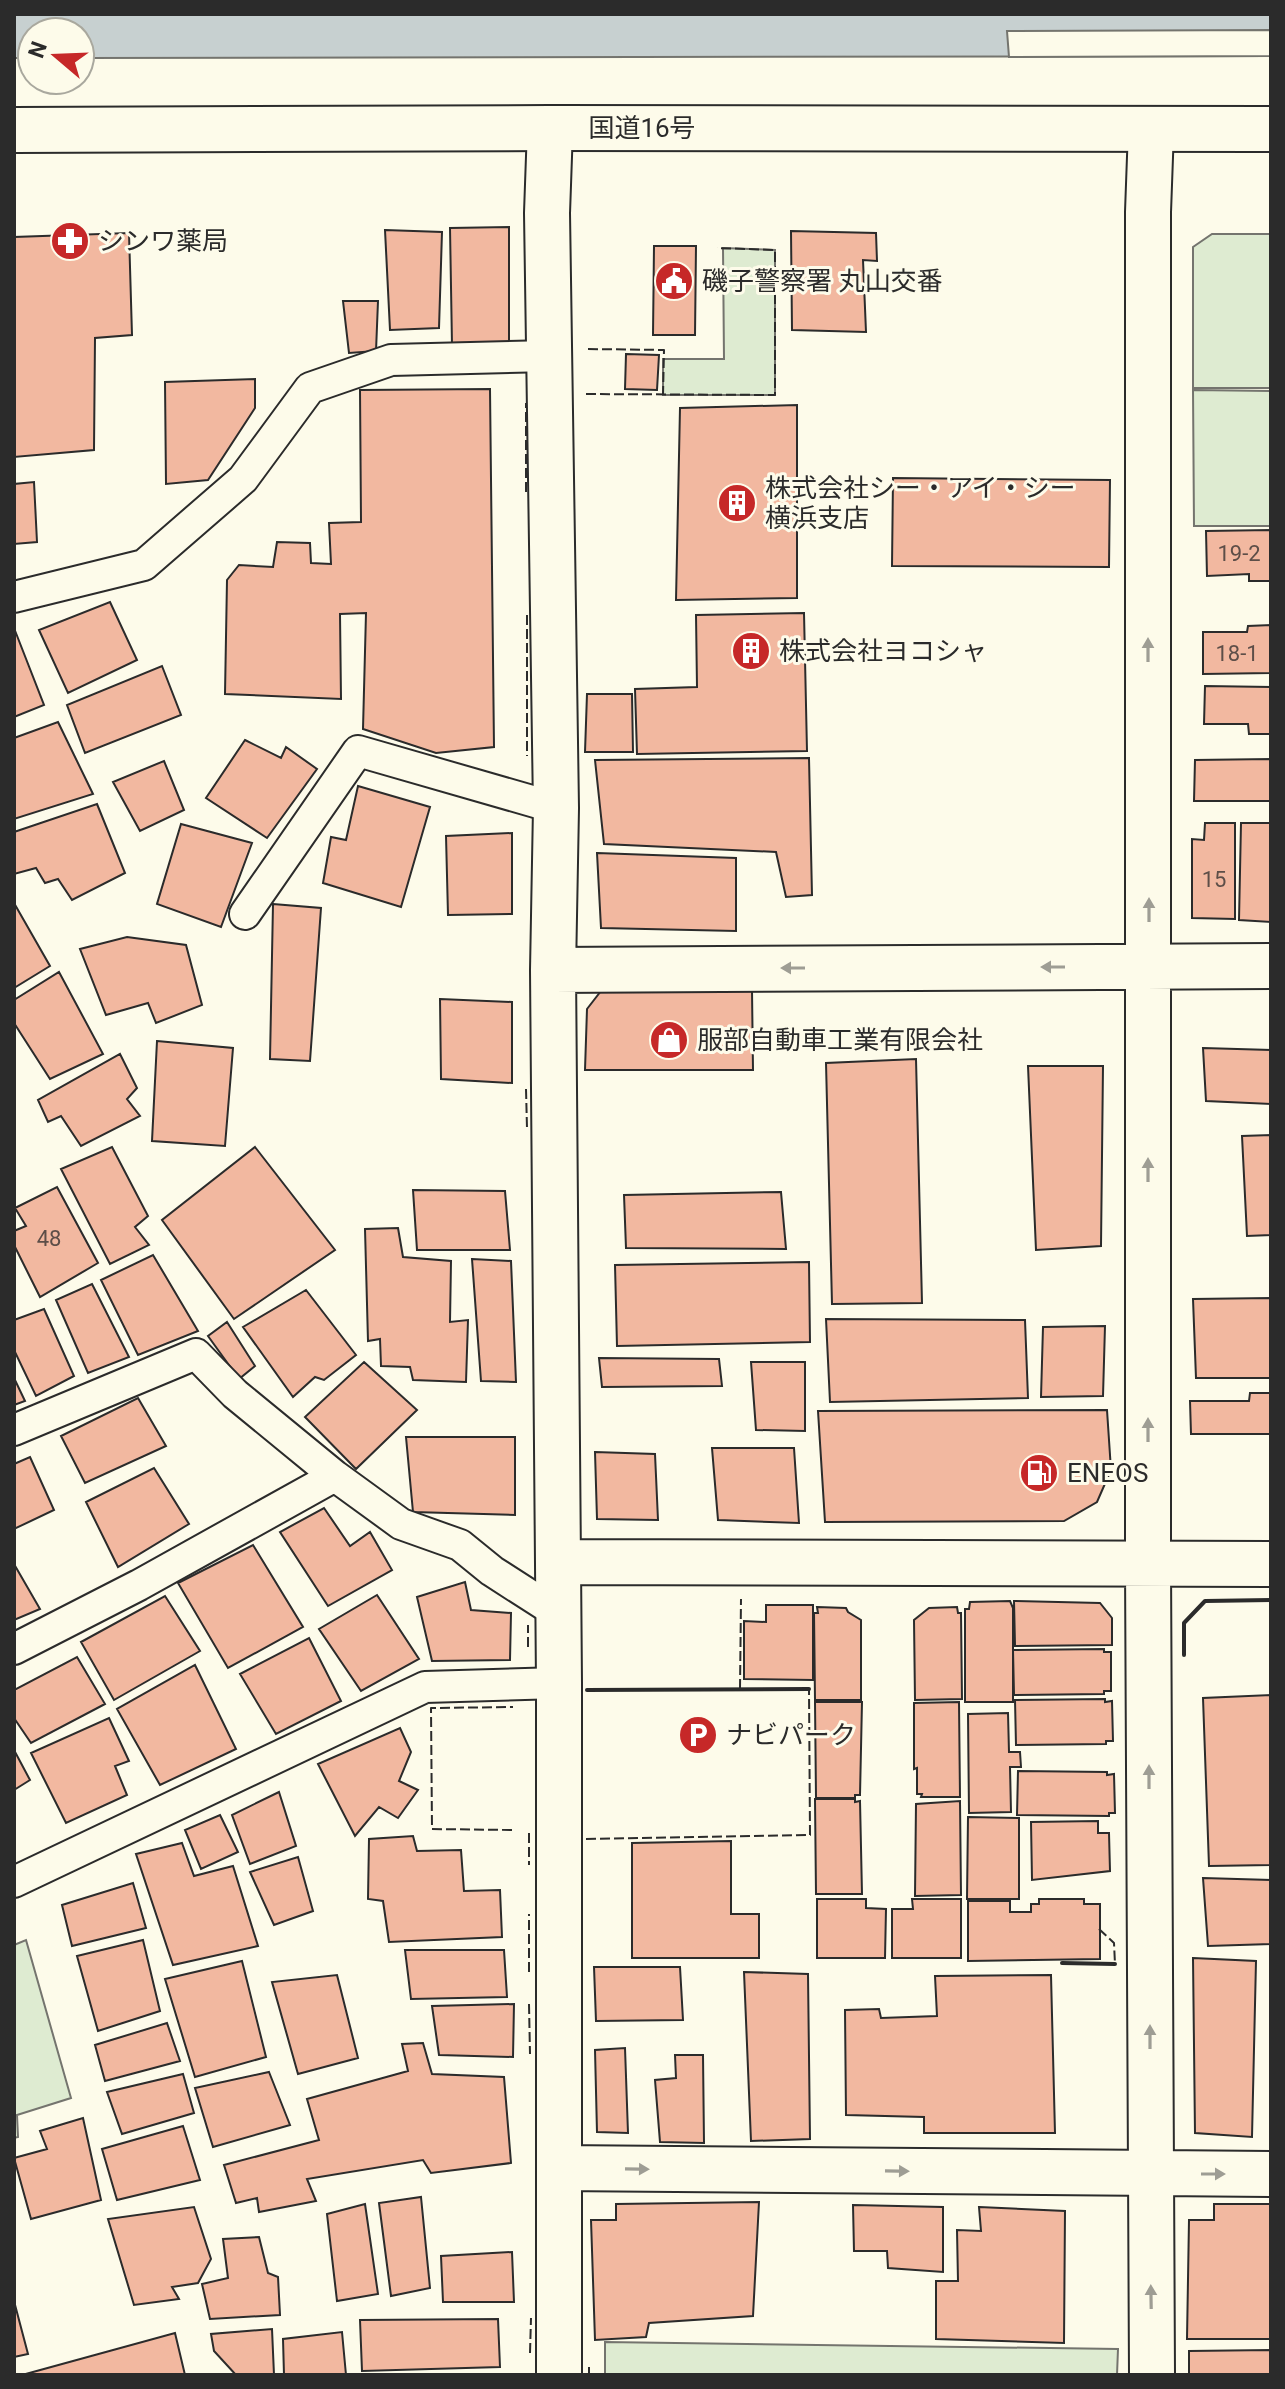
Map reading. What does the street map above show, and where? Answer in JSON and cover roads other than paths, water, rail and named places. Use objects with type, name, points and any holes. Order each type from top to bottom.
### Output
[{"type":"main road","points":[[550,128],[547,213],[556,808],[553,970],[559,1614],[559,2375]]},
{"type":"main road","points":[[1151,129],[1148,212],[1148,1564],[1152,2375]]},
{"type":"main road","name":"国道16号","points":[[14,130],[1271,129]]},
{"type":"main road","points":[[553,970],[1271,966]]},
{"type":"main road","points":[[558,1562],[1271,1564]]},
{"type":"main road","points":[[559,2168],[1271,2174]]},
{"type":"lane","points":[[14,597],[144,565],[243,479],[310,388],[391,360],[549,356]]},
{"type":"lane","points":[[245,914],[358,751],[556,808]]},
{"type":"lane","points":[[14,1430],[196,1354],[235,1394],[335,1476],[401,1524],[460,1545],[492,1571],[559,1614]]},
{"type":"lane","points":[[14,1649],[139,1585],[335,1476]]},
{"type":"lane","points":[[14,1882],[425,1687],[559,1683]]},
{"type":"place","name":"シンワ薬局","points":[[70,241]]},
{"type":"place","name":"磯子警察署 丸山交番","points":[[674,281]]},
{"type":"place","name":"株式会社シー・アイ・シー 横浜支店","points":[[737,503]]},
{"type":"place","name":"株式会社ヨコシャ","points":[[751,651]]},
{"type":"place","name":"服部自動車工業有限会社","points":[[669,1040]]},
{"type":"place","name":"ENEOS","points":[[1039,1473]]},
{"type":"place","name":"ナビパーク","points":[[698,1735]]}]
